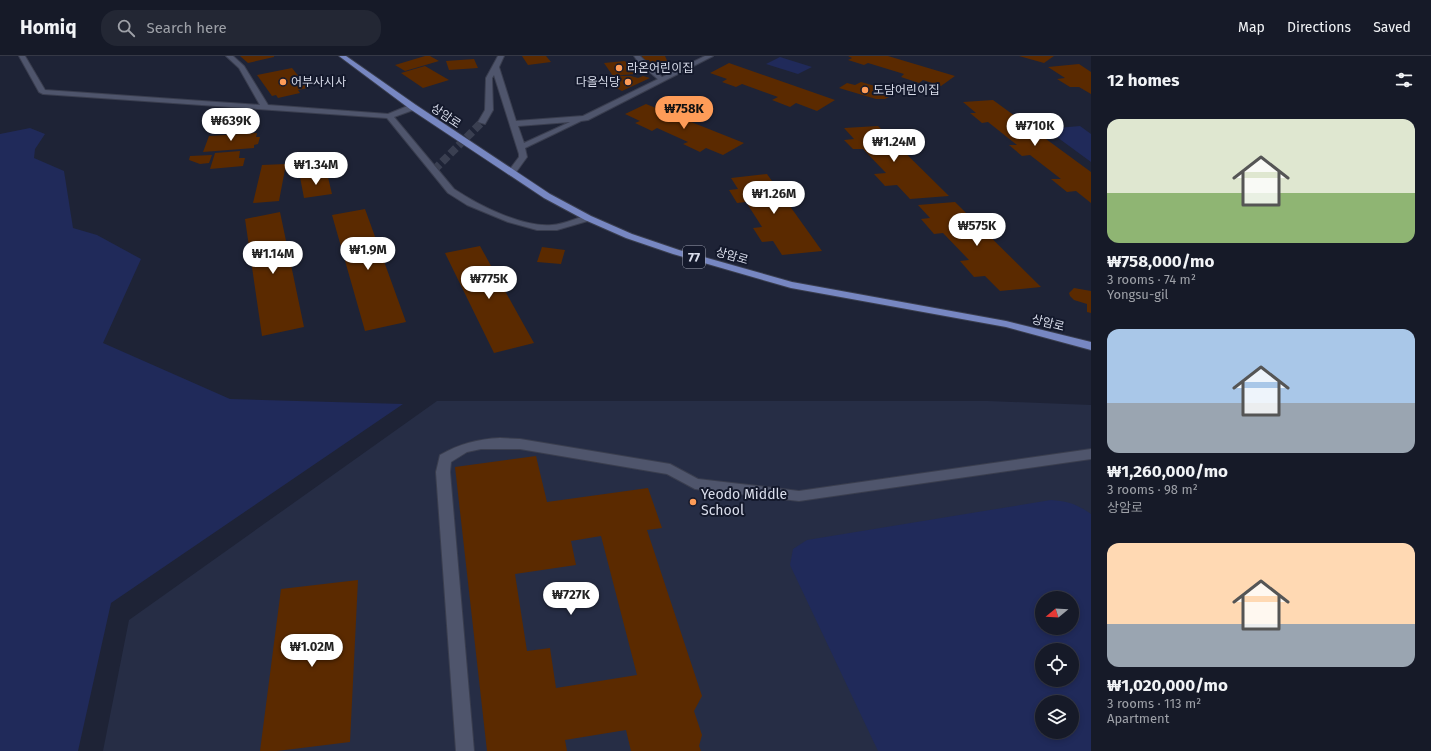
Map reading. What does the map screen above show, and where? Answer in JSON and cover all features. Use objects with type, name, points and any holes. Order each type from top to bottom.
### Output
[{"type":"main road","name":"상암로","points":[[342,56],[413,108],[511,174],[547,196],[588,218],[629,236],[676,252],[791,285],[1006,324],[1091,346]]},
{"type":"street","points":[[22,56],[42,92],[388,116],[413,108]]},
{"type":"street","points":[[229,56],[242,67],[266,108]]},
{"type":"street","points":[[501,56],[489,78],[499,109],[514,124],[522,147],[523,157],[511,174]]},
{"type":"street","points":[[637,56],[641,62],[662,80]]},
{"type":"street","points":[[522,147],[710,56]]},
{"type":"street","points":[[495,66],[499,109]]},
{"type":"street","points":[[482,122],[499,109]]},
{"type":"street","points":[[388,116],[450,191],[472,204],[499,215],[542,228],[564,226],[588,218]]},
{"type":"street","points":[[514,124],[584,118]]},
{"type":"street","points":[[465,751],[443,472],[445,459],[458,450],[472,445],[502,442],[520,444],[670,469],[695,484],[798,496],[1091,454]]},
{"type":"shaded area","points":[[780,57],[812,67],[798,74],[766,64]]},
{"type":"shaded area","points":[[1080,126],[1091,134],[1091,162],[1046,129]]},
{"type":"shaded area","points":[[30,128],[45,134],[35,149],[34,158],[64,171],[73,228],[97,235],[141,259],[103,343],[230,399],[403,404],[111,603],[78,751],[0,751],[0,134]]},
{"type":"shaded area","name":"Yeodo Middle School","points":[[437,401],[988,401],[1091,405],[1091,751],[103,751],[129,620]]},
{"type":"shaded area","points":[[1051,500],[1072,504],[1091,514],[1091,751],[878,751],[790,565],[793,549],[807,540]]},
{"type":"building","points":[[240,56],[274,56],[274,57],[248,63]]},
{"type":"building","points":[[425,56],[430,56],[439,61],[405,71],[395,65]]},
{"type":"building","points":[[522,56],[546,56],[551,62],[528,65]]},
{"type":"building","points":[[642,56],[665,56],[669,65],[655,65],[649,60],[643,60]]},
{"type":"building","points":[[848,56],[888,56],[955,76],[941,86],[923,80],[919,83],[901,77],[904,74],[868,63],[864,65],[848,60],[852,58]]},
{"type":"building","points":[[1019,56],[1054,56],[1044,63]]},
{"type":"building","points":[[474,59],[478,68],[449,70],[446,61]]},
{"type":"building","name":"라온어린이집","points":[[625,61],[634,74],[613,76],[604,63]]},
{"type":"building","points":[[729,63],[835,100],[817,111],[796,103],[790,107],[772,100],[778,97],[742,84],[736,87],[722,82],[727,79],[710,73]]},
{"type":"building","points":[[1079,64],[1091,72],[1091,94],[1079,87],[1070,87],[1057,79],[1065,78],[1048,67]]},
{"type":"building","points":[[425,66],[449,80],[423,88],[401,73]]},
{"type":"building","points":[[292,68],[308,88],[298,90],[300,93],[278,98],[276,95],[272,96],[257,75]]},
{"type":"building","points":[[621,76],[638,78],[643,76],[650,78],[622,91],[616,88],[613,80]]},
{"type":"building","name":"도담어린이집","points":[[861,82],[882,88],[880,90],[890,93],[891,96],[885,99],[876,99],[839,88],[847,83],[855,85]]},
{"type":"building","points":[[993,100],[1091,172],[1091,203],[1076,191],[1067,192],[1051,179],[1061,179],[1030,155],[1022,156],[1009,145],[1017,145],[988,122],[982,123],[970,113],[976,113],[963,102]]},
{"type":"building","points":[[646,104],[744,143],[723,155],[706,148],[700,152],[683,144],[688,142],[657,128],[652,131],[635,123],[640,121],[625,114]]},
{"type":"building","points":[[878,126],[949,196],[910,199],[897,185],[885,186],[874,174],[886,173],[863,149],[853,149],[844,140],[854,139],[844,128]]},
{"type":"building","points":[[257,133],[256,137],[260,137],[258,144],[254,145],[254,148],[203,152],[209,136]]},
{"type":"building","points":[[240,151],[239,158],[245,158],[243,166],[210,169],[215,153]]},
{"type":"building","points":[[212,155],[209,163],[200,164],[189,160],[190,156]]},
{"type":"building","points":[[286,164],[279,201],[253,203],[262,165]]},
{"type":"building","points":[[327,173],[332,194],[304,198],[300,177]]},
{"type":"building","points":[[767,174],[822,251],[782,255],[773,241],[762,242],[753,228],[762,227],[746,202],[737,203],[729,190],[738,189],[731,178]]},
{"type":"building","points":[[955,202],[1041,287],[1000,291],[985,276],[974,277],[960,261],[969,260],[943,233],[934,234],[921,219],[930,218],[918,205]]},
{"type":"building","points":[[365,209],[406,322],[365,331],[332,215]]},
{"type":"building","points":[[280,212],[304,327],[262,336],[245,219]]},
{"type":"building","points":[[480,246],[534,343],[494,353],[445,253]]},
{"type":"building","points":[[542,247],[565,250],[561,264],[537,262]]},
{"type":"building","points":[[1074,288],[1091,291],[1091,313],[1087,312],[1087,304],[1074,300],[1070,296],[1069,293]]},
{"type":"building","points":[[536,456],[547,502],[648,488],[662,528],[647,530],[702,696],[694,711],[702,735],[699,746],[701,751],[631,751],[626,730],[565,740],[567,751],[487,751],[455,467]],"holes":[[[601,536],[637,675],[556,688],[550,648],[527,651],[515,574],[576,565],[571,541]]]},
{"type":"building","points":[[358,580],[350,742],[277,751],[260,751],[281,589]]},
{"type":"tunnel","points":[[434,170],[482,122]]},
{"type":"place","name":"라온어린이집","points":[[619,68]]},
{"type":"place","name":"어부사시사","points":[[283,82]]},
{"type":"place","name":"다올식당","points":[[628,82]]},
{"type":"place","name":"도담어린이집","points":[[865,90]]},
{"type":"place","name":"Yeodo Middle School","points":[[693,502]]}]
